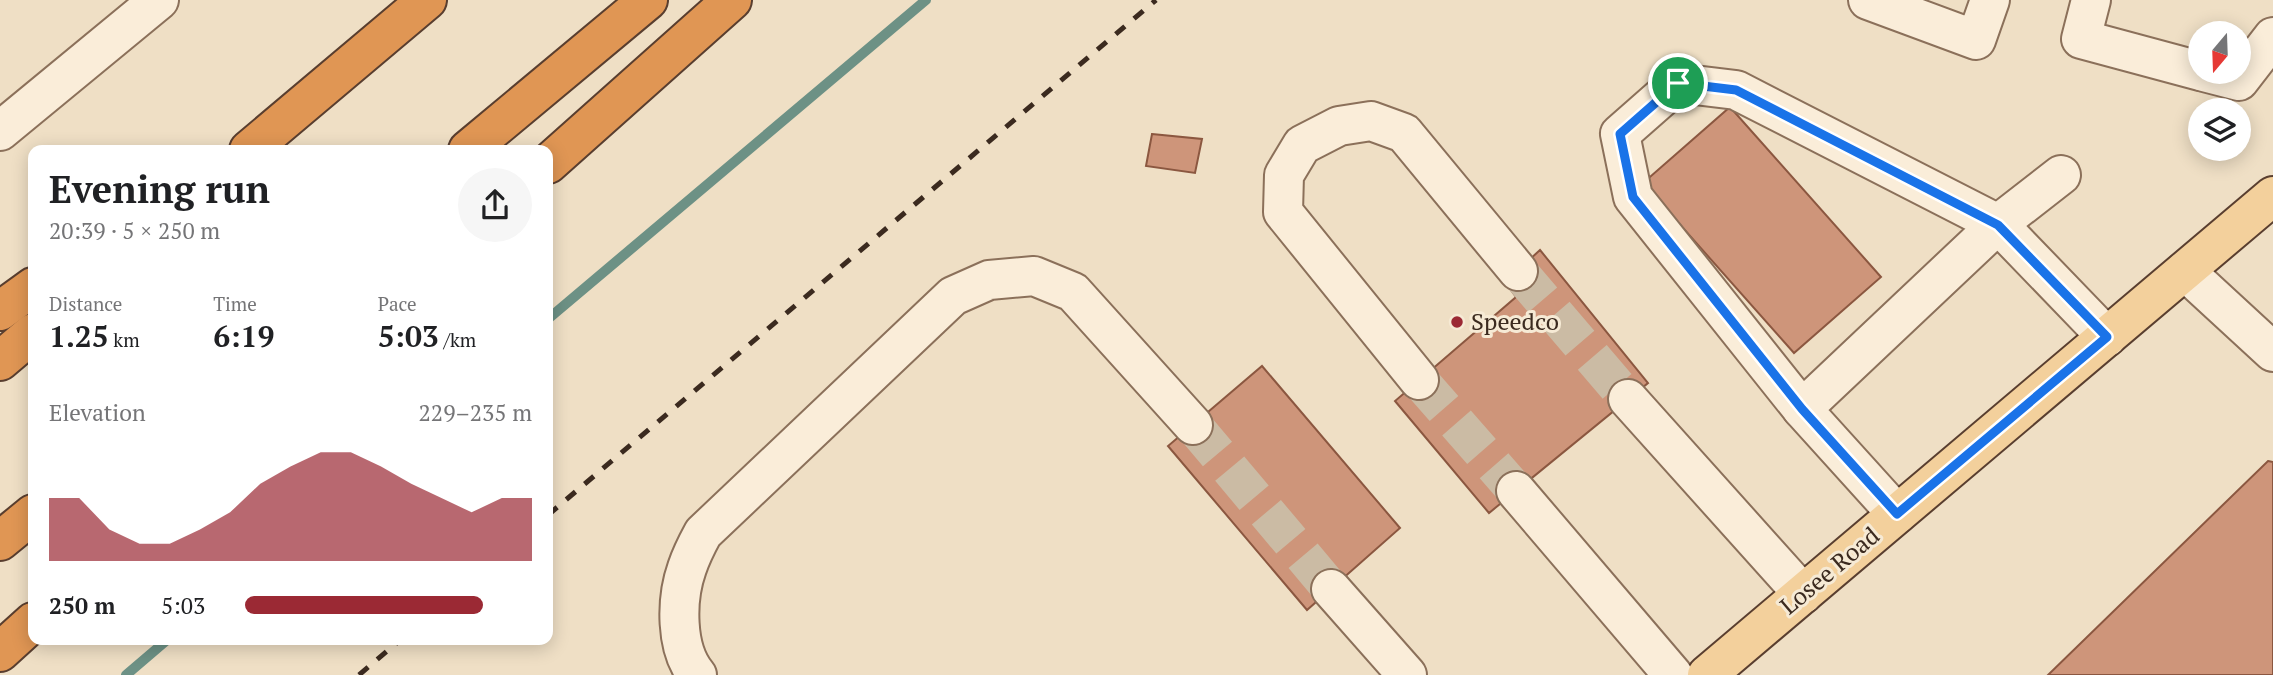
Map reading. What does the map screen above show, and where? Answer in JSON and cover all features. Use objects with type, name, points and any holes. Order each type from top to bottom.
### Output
[{"type":"highway","points":[[255,145],[427,0]]},
{"type":"highway","points":[[474,145],[648,0]]},
{"type":"highway","points":[[553,160],[732,0]]},
{"type":"highway","points":[[0,311],[28,291]]},
{"type":"highway","points":[[0,361],[28,337]]},
{"type":"highway","points":[[0,541],[28,518]]},
{"type":"highway","points":[[0,652],[28,627]]},
{"type":"main road","name":"Losee Road","points":[[1707,675],[2273,196]]},
{"type":"street","points":[[0,131],[159,0]]},
{"type":"street","points":[[1868,0],[1976,40],[1990,0]]},
{"type":"street","points":[[2091,0],[2081,39],[2188,67]]},
{"type":"street","points":[[2251,65],[2273,37]]},
{"type":"street","points":[[1897,514],[1802,409],[1633,197],[1620,134],[1678,83],[1736,90],[1998,225],[2107,337]]},
{"type":"street","points":[[1419,380],[1283,212],[1284,175],[1302,145],[1339,126],[1371,121],[1404,133],[1518,271]]},
{"type":"street","points":[[1802,409],[1998,225],[2061,175]]},
{"type":"street","points":[[2185,271],[2273,352]]},
{"type":"street","points":[[697,675],[691,668],[682,646],[679,615],[686,570],[703,533],[953,296],[989,281],[1034,276],[1073,292],[1192,425]]},
{"type":"street","points":[[1628,399],[1803,594]]},
{"type":"street","points":[[1516,491],[1673,675]]},
{"type":"street","points":[[1331,589],[1407,675]]},
{"type":"building","points":[[1730,107],[1881,277],[1794,353],[1643,183]]},
{"type":"building","points":[[1152,134],[1202,139],[1195,173],[1146,166]]},
{"type":"building","points":[[1540,250],[1648,383],[1489,513],[1395,401],[1516,297],[1505,282]]},
{"type":"building","points":[[1262,366],[1400,528],[1307,610],[1168,446]]},
{"type":"building","points":[[2268,461],[2273,462],[2273,675],[2048,675]]},
{"type":"waterway","points":[[553,315],[926,0]]},
{"type":"waterway","points":[[126,675],[161,645]]},
{"type":"tunnel","points":[[1518,271],[1628,399]]},
{"type":"tunnel","points":[[1419,380],[1516,491]]},
{"type":"tunnel","points":[[1193,425],[1331,589]]},
{"type":"railway","points":[[553,511],[1156,0]]},
{"type":"railway","points":[[359,675],[394,645]]},
{"type":"place","name":"Speedco","points":[[1457,322]]},
{"type":"route","points":[[1678,83],[1736,90],[1998,225],[2107,337],[1897,514],[1802,409],[1633,197],[1620,134],[1678,83]]}]
